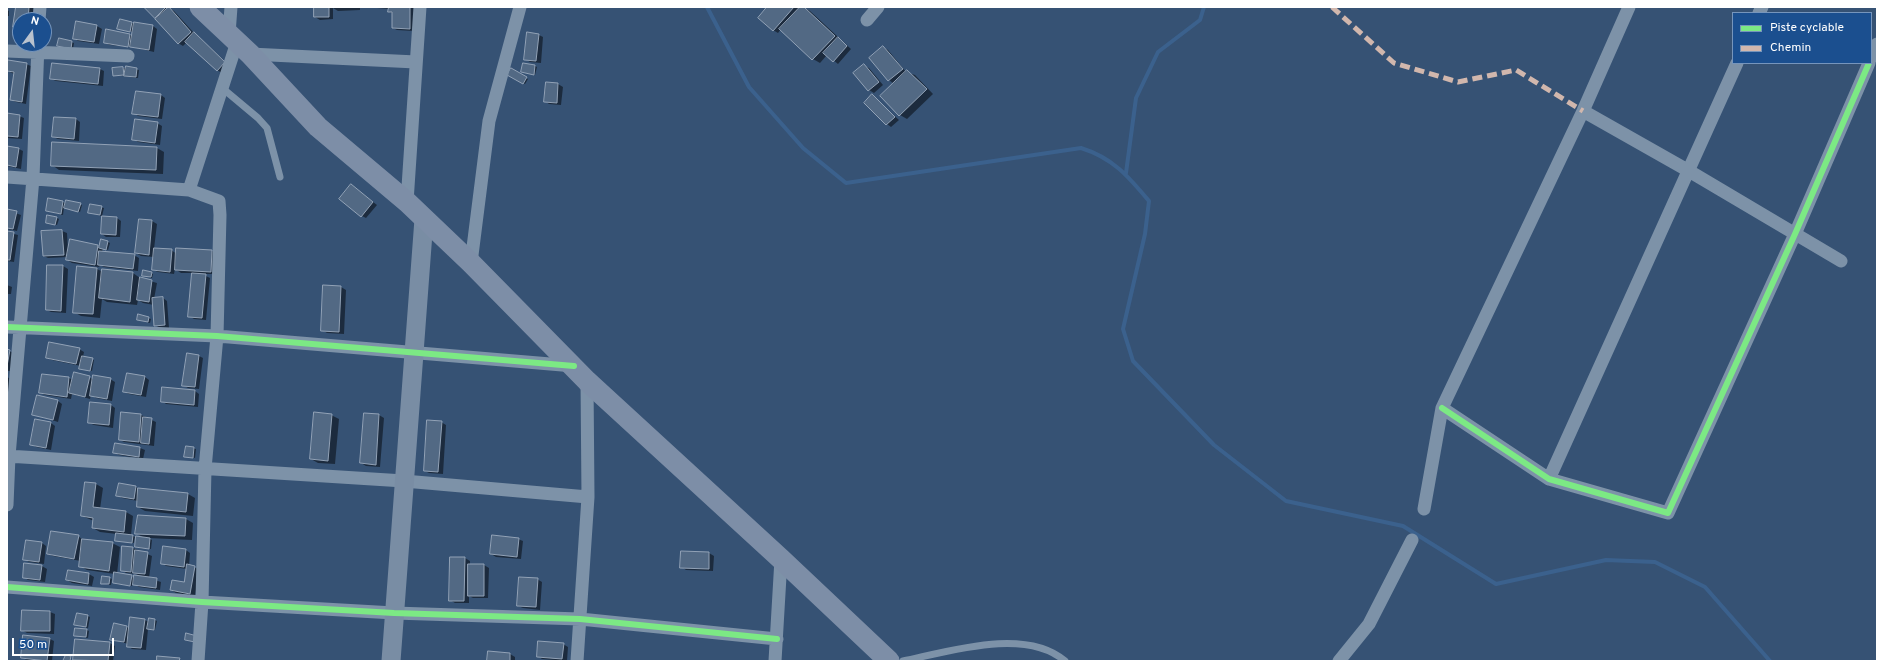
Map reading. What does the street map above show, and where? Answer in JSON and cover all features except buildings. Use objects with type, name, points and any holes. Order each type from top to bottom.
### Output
[{"type":"main road","points":[[200,7],[239,43],[318,127],[407,202],[471,263],[580,374],[781,558],[889,661]]},
{"type":"street","points":[[189,190],[221,87],[239,43],[231,7]]},
{"type":"street","points":[[407,202],[420,7]]},
{"type":"street","points":[[471,263],[489,122],[520,7]]},
{"type":"street","points":[[867,20],[878,7]]},
{"type":"street","points":[[1424,509],[1442,408],[1583,111],[1629,7]]},
{"type":"street","points":[[239,43],[416,62]]},
{"type":"street","points":[[1872,56],[1877,44]]},
{"type":"street","points":[[52,50],[128,56]]},
{"type":"street","points":[[7,505],[14,327],[33,178],[38,52]]},
{"type":"street","points":[[1549,479],[1737,64]]},
{"type":"street","points":[[1442,408],[1549,479],[1668,514],[1795,234],[1869,64]]},
{"type":"street","points":[[1583,111],[1689,171],[1841,261]]},
{"type":"street","points":[[7,177],[189,190],[219,201],[220,215],[217,336],[205,469],[202,602],[198,661]]},
{"type":"street","points":[[391,661],[424,219]]},
{"type":"street","points":[[14,327],[217,336],[414,353],[580,374],[588,497],[577,661]]},
{"type":"street","points":[[8,456],[404,481],[588,497]]},
{"type":"street","points":[[1339,661],[1369,624],[1412,540]]},
{"type":"street","points":[[775,661],[781,558]]},
{"type":"street","points":[[7,587],[202,602],[394,613],[580,619],[777,639]]},
{"type":"lane","points":[[221,87],[258,118],[267,128],[280,177]]},
{"type":"lane","points":[[904,661],[973,646],[1022,644],[1056,653],[1065,661]]},
{"type":"waterway","points":[[707,7],[749,87],[803,148],[846,183],[1081,148],[1102,157],[1119,169],[1149,201],[1145,234],[1123,329],[1133,361],[1214,445],[1286,501],[1403,526],[1496,584],[1606,560],[1655,562],[1705,587],[1770,661]]},
{"type":"waterway","points":[[1126,173],[1136,98],[1158,52],[1200,20],[1204,7]]},
{"type":"marked path","points":[[1332,7],[1394,63],[1458,82],[1516,70],[1583,111]]},
{"type":"cycle path","points":[[1442,408],[1549,479],[1668,513],[1795,234],[1869,64]]},
{"type":"cycle path","points":[[7,327],[217,336],[574,366]]},
{"type":"cycle path","points":[[7,587],[202,602],[394,613],[580,619],[777,639]]}]
